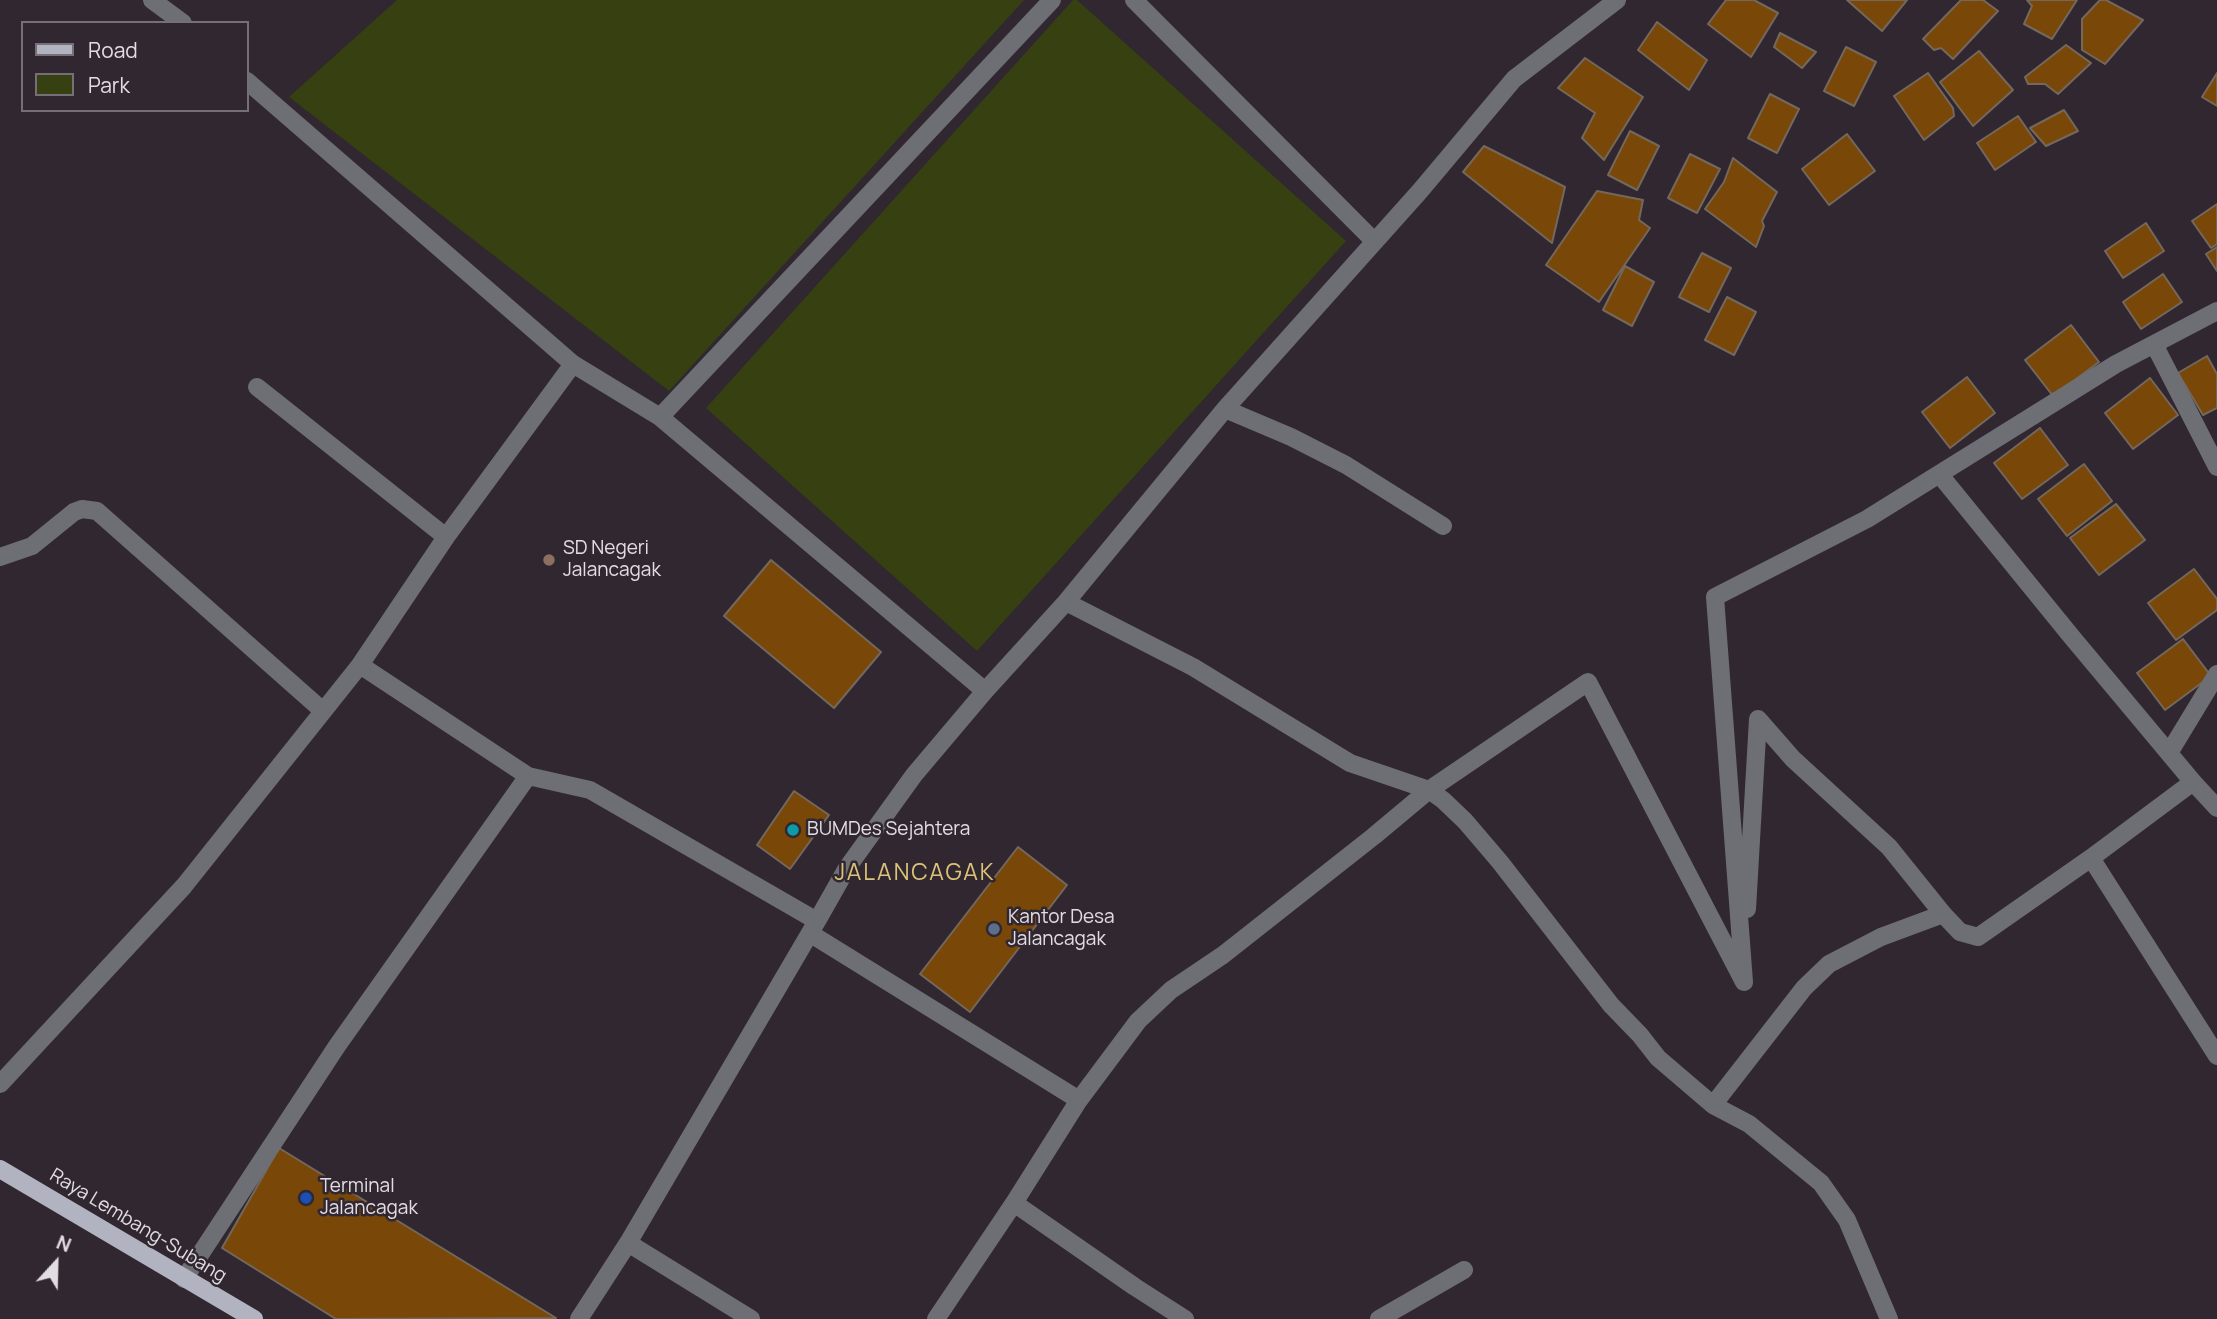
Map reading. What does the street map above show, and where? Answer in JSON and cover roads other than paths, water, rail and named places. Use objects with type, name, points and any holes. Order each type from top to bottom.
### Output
[{"type":"main road","name":"Raya Lembang-Subang","points":[[0,1168],[254,1319]]},
{"type":"street","points":[[152,0],[180,21]]},
{"type":"street","points":[[660,417],[1052,0]]},
{"type":"street","points":[[1134,0],[1374,240]]},
{"type":"street","points":[[579,1319],[628,1243],[847,868],[907,785],[985,691],[1066,602],[1225,409],[1420,191],[1514,79],[1617,0]]},
{"type":"street","points":[[248,82],[573,364],[660,417],[985,691]]},
{"type":"street","points":[[1744,982],[1715,597],[1833,538],[1940,475],[2116,364],[2217,311]]},
{"type":"street","points":[[2154,344],[2217,467]]},
{"type":"street","points":[[0,1084],[184,886],[360,665],[446,537],[573,364]]},
{"type":"street","points":[[257,387],[446,537]]},
{"type":"street","points":[[1225,409],[1291,437],[1346,465],[1443,526]]},
{"type":"street","points":[[1940,475],[2217,808]]},
{"type":"street","points":[[0,557],[32,546],[74,512],[82,509],[97,511],[323,711]]},
{"type":"street","points":[[1066,602],[1193,667],[1350,764],[1429,790],[1443,800],[1465,821],[1611,1005],[1658,1058],[1713,1105],[1749,1124],[1821,1183],[1847,1220],[1889,1319]]},
{"type":"street","points":[[360,665],[528,776],[590,790],[814,928],[1079,1100]]},
{"type":"street","points":[[2169,753],[2217,674]]},
{"type":"street","points":[[936,1319],[1079,1100],[1138,1021],[1171,990],[1234,946],[1429,790],[1588,682],[1744,982]]},
{"type":"street","points":[[1744,982],[1758,719],[1793,759],[1889,847],[1960,932],[1978,937],[2193,782]]},
{"type":"street","points":[[184,1279],[337,1046],[528,776]]},
{"type":"street","points":[[2091,858],[2217,1056]]},
{"type":"street","points":[[1713,1105],[1804,988],[1829,964],[1881,937],[1943,914]]},
{"type":"street","points":[[1014,1203],[1185,1319]]},
{"type":"street","points":[[628,1243],[751,1319]]},
{"type":"street","points":[[1379,1319],[1464,1270]]},
{"type":"place","name":"SD Negeri Jalancagak","points":[[549,560]]},
{"type":"place","name":"BUMDes Sejahtera","points":[[793,830]]},
{"type":"place","name":"Kantor Desa Jalancagak","points":[[994,929]]},
{"type":"place","name":"Terminal Jalancagak","points":[[306,1198]]},
{"type":"district","name":"JALANCAGAK","points":[[915,874]]}]
